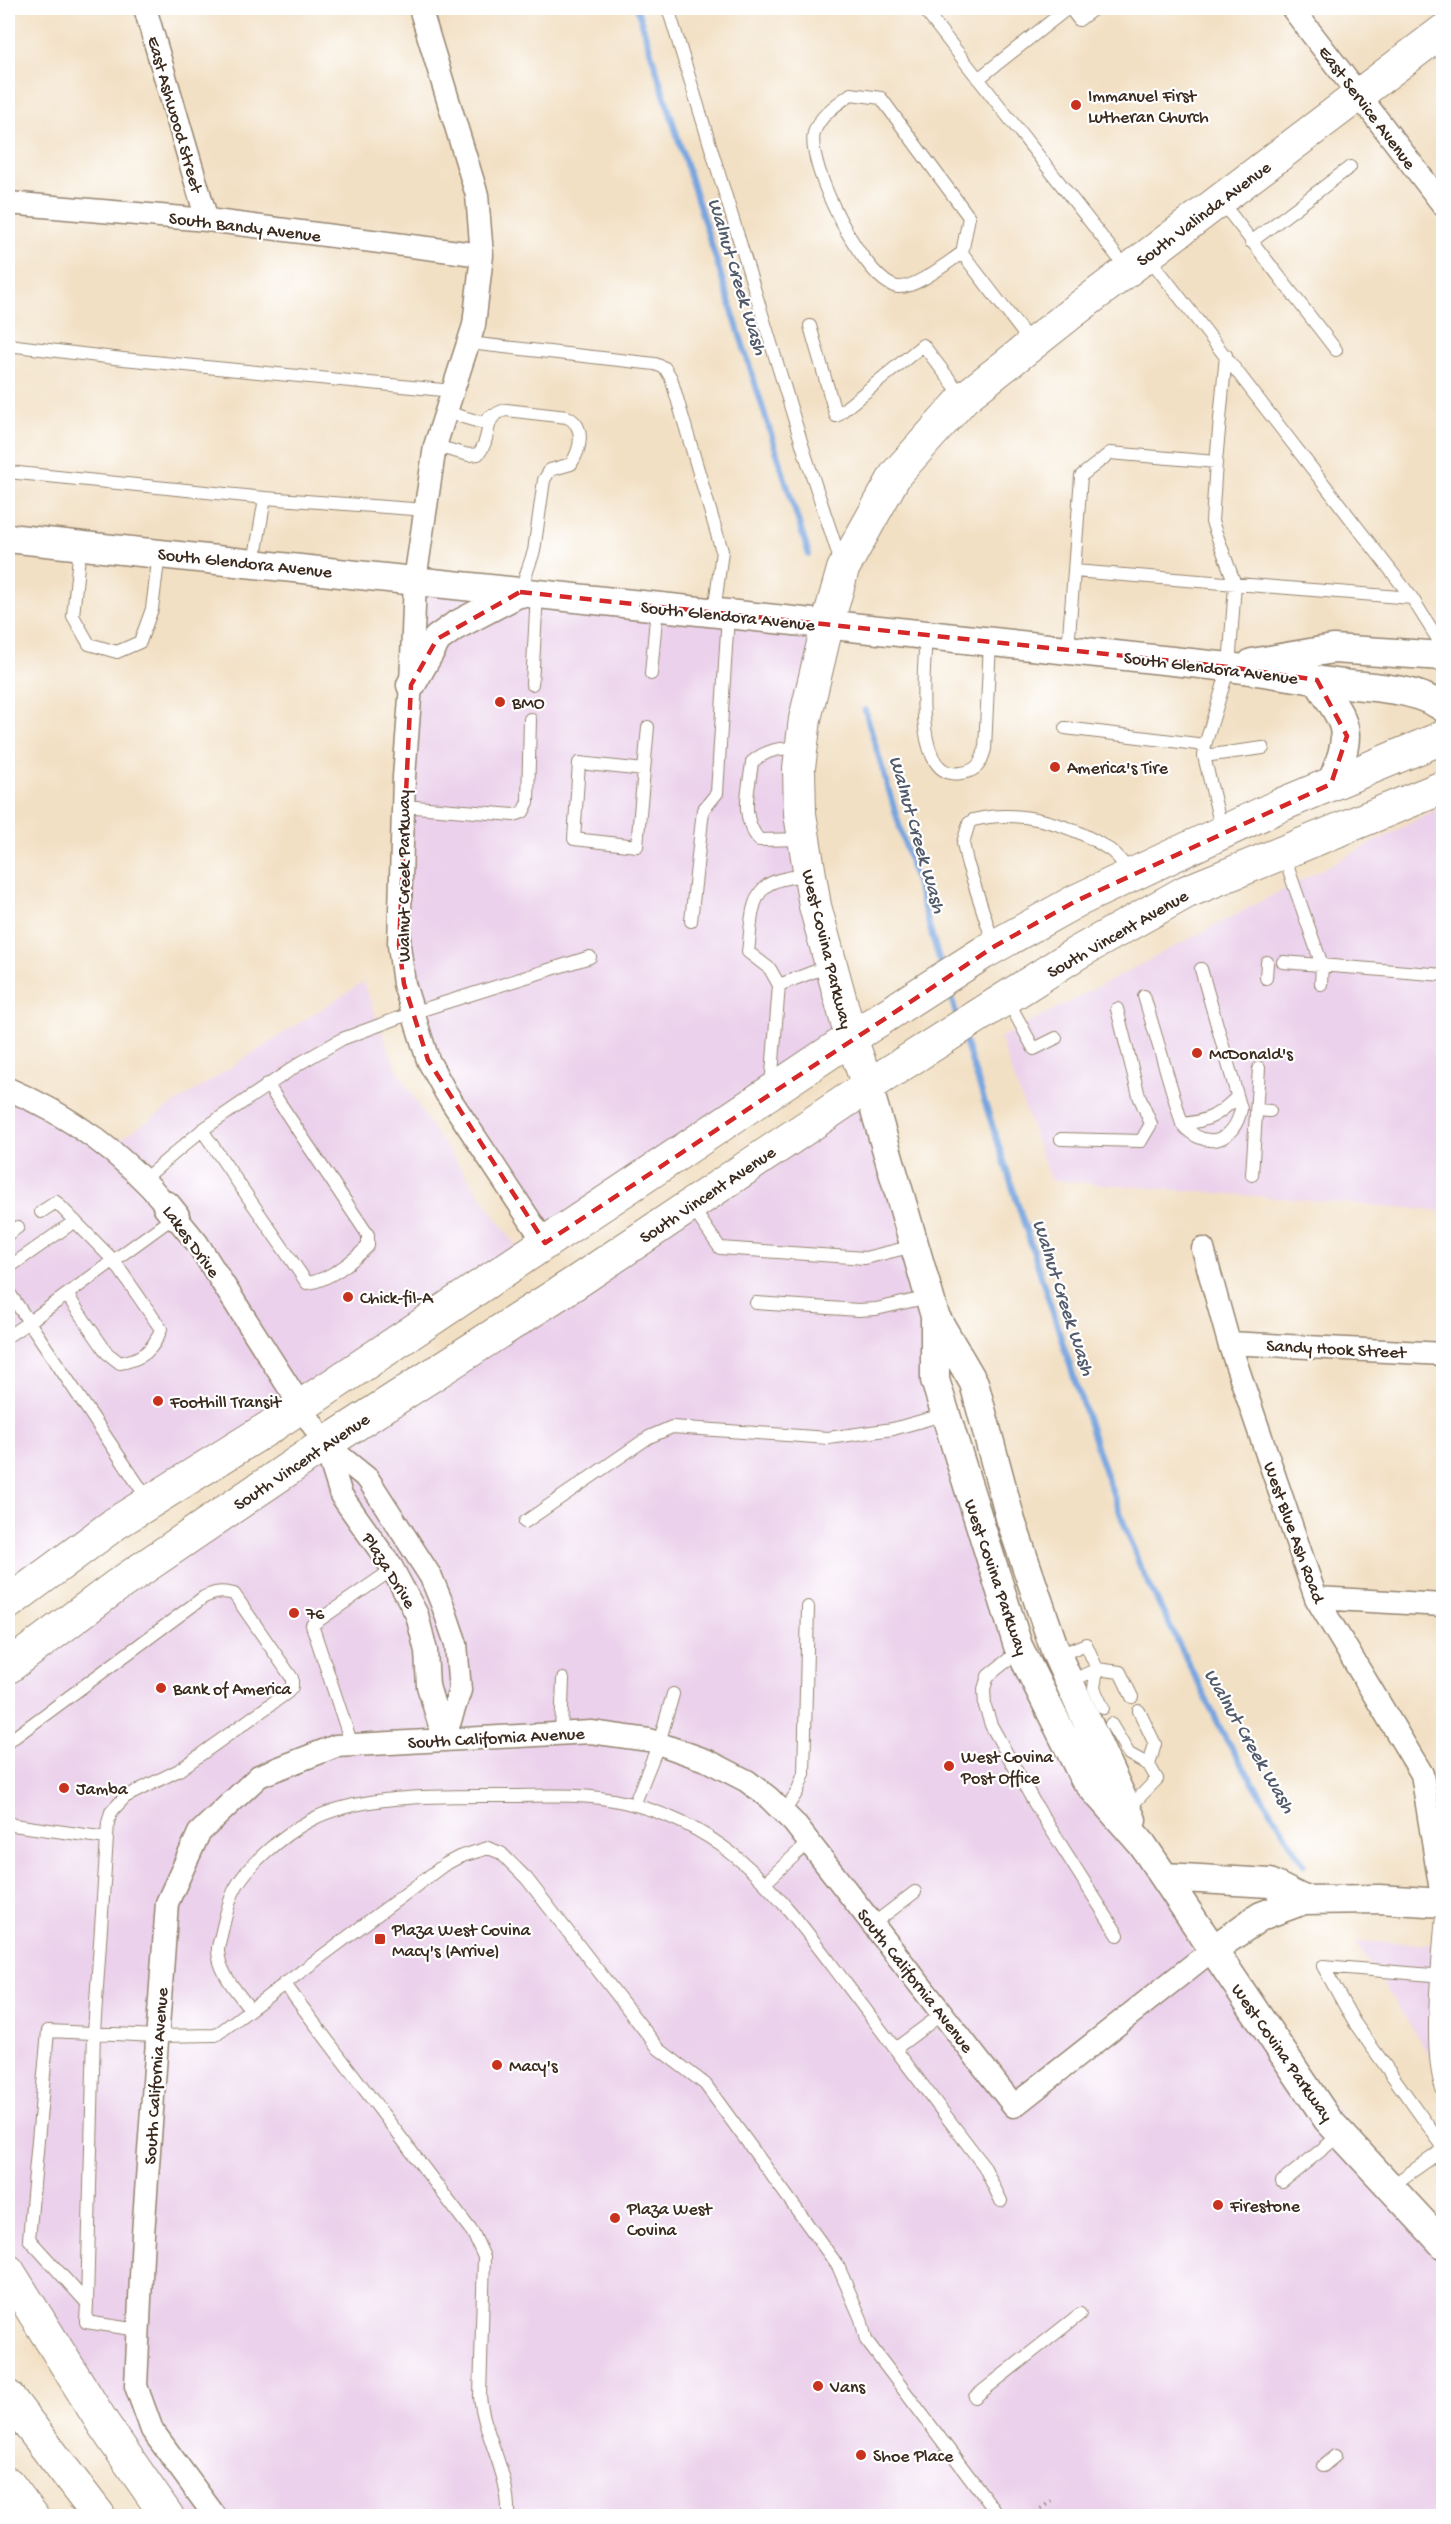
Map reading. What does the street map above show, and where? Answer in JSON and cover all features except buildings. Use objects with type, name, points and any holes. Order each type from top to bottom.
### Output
[{"type":"main road","name":"South Valinda Avenue","points":[[964,398],[1443,30]]},
{"type":"main road","name":"West Covina Parkway","points":[[868,1086],[851,1038],[809,874],[799,768],[805,719],[843,568],[896,474],[964,398]]},
{"type":"main road","points":[[8,1603],[116,1523],[301,1406],[771,1091],[995,946],[1076,901],[1222,832],[1443,737]]},
{"type":"main road","name":"South Vincent Avenue","points":[[8,1667],[115,1587],[325,1444],[578,1281],[868,1086],[1077,953],[1186,892],[1443,786]]},
{"type":"main road","points":[[8,2271],[104,2425],[167,2517]]},
{"type":"main road","points":[[8,2397],[99,2517]]},
{"type":"main road","points":[[8,2434],[70,2517]]},
{"type":"main road","points":[[8,2484],[32,2517]]},
{"type":"street","name":"East Ashwood Street","points":[[146,8],[207,220]]},
{"type":"street","name":"Walnut Creek Parkway","points":[[420,8],[477,195],[482,255],[474,326],[435,446],[415,580],[403,806],[399,945],[404,984],[428,1060],[446,1093],[545,1242]]},
{"type":"street","name":"East Service Avenue","points":[[1292,8],[1443,206]]},
{"type":"street","name":"South Bandy Avenue","points":[[8,203],[207,220],[482,255]]},
{"type":"street","name":"South Glendora Avenue","points":[[8,538],[1229,667],[1384,688],[1429,698],[1443,708]]},
{"type":"street","points":[[411,685],[436,639],[455,626],[529,592]]},
{"type":"street","points":[[1229,667],[1333,649],[1443,656]]},
{"type":"street","points":[[1317,680],[1341,718],[1347,736],[1343,756],[1331,784]]},
{"type":"street","name":"West Covina Parkway","points":[[868,1086],[932,1307],[935,1380],[1020,1650],[1084,1778],[1142,1844],[1328,2120],[1443,2245]]},
{"type":"street","name":"Lakes Drive","points":[[8,1089],[38,1102],[108,1147],[171,1211],[197,1243],[325,1444]]},
{"type":"street","name":"West Blue Ash Road","points":[[1203,1249],[1229,1342],[1316,1598],[1422,1774],[1443,1903]]},
{"type":"street","name":"West Covina Parkway","points":[[932,1307],[974,1383],[1011,1521],[1057,1656],[1142,1844]]},
{"type":"street","name":"Sandy Hook Street","points":[[1229,1342],[1443,1354]]},
{"type":"street","points":[[325,1444],[368,1479],[431,1577],[443,1606],[456,1644],[460,1690],[444,1739]]},
{"type":"street","name":"Plaza Drive","points":[[325,1444],[340,1495],[393,1569],[417,1615],[426,1651],[428,1686],[444,1739]]},
{"type":"street","points":[[1316,1598],[1443,1605]]},
{"type":"street","name":"South California Avenue","points":[[215,2517],[152,2430],[136,2386],[138,2330],[167,1903],[199,1833],[259,1776],[336,1746],[591,1732],[640,1738],[708,1761],[747,1781],[784,1812],[1014,2106],[1212,1950]]},
{"type":"street","points":[[1165,1877],[1270,1883],[1304,1900]]},
{"type":"street","points":[[1212,1950],[1261,1916],[1304,1900],[1379,1899],[1443,1903]]},
{"type":"lane","points":[[668,8],[805,454],[843,568]]},
{"type":"lane","points":[[923,8],[978,79],[1138,263],[1226,355],[1412,598],[1443,649]]},
{"type":"lane","points":[[978,79],[1069,8],[1079,20],[1095,8]]},
{"type":"lane","points":[[962,253],[914,284],[899,287],[881,280],[845,231],[816,162],[814,134],[828,111],[850,94],[881,98],[969,217],[962,253],[1032,344]]},
{"type":"lane","points":[[1251,242],[1350,167]]},
{"type":"lane","points":[[1220,200],[1336,350]]},
{"type":"lane","points":[[810,326],[836,416],[923,345],[964,398]]},
{"type":"lane","points":[[469,343],[655,364],[665,368],[670,378],[723,551],[717,793],[703,810],[691,921]]},
{"type":"lane","points":[[8,345],[123,359],[453,391]]},
{"type":"lane","points":[[1222,832],[1205,751],[1229,667],[1235,584],[1212,522],[1226,355]]},
{"type":"lane","points":[[446,412],[483,423],[497,412],[506,410],[567,417],[575,421],[580,429],[577,455],[571,464],[550,470],[544,480],[529,592],[532,684]]},
{"type":"lane","points":[[435,446],[469,455],[478,454],[485,447],[491,416]]},
{"type":"lane","points":[[1068,649],[1081,476],[1110,453],[1216,462]]},
{"type":"lane","points":[[8,472],[265,498],[426,510]]},
{"type":"lane","points":[[254,563],[265,498]]},
{"type":"lane","points":[[80,546],[73,616],[88,644],[117,652],[140,642],[152,609],[159,554]]},
{"type":"lane","points":[[1074,571],[1412,598]]},
{"type":"lane","points":[[651,674],[657,607]]},
{"type":"lane","points":[[926,635],[922,717],[928,745],[936,763],[943,770],[958,774],[974,770],[981,763],[985,750],[990,642]]},
{"type":"lane","points":[[403,806],[514,814],[523,812],[528,802],[530,719]]},
{"type":"lane","points":[[644,770],[579,763],[574,839],[637,846],[648,728]]},
{"type":"lane","points":[[1065,728],[1205,751],[1263,748]]},
{"type":"lane","points":[[801,748],[777,748],[764,752],[752,762],[746,816],[750,828],[759,840],[804,839]]},
{"type":"lane","points":[[995,946],[967,862],[963,843],[969,823],[973,820],[1010,815],[1036,819],[1081,833],[1112,851],[1133,874]]},
{"type":"lane","points":[[1282,853],[1322,965],[1321,984]]},
{"type":"lane","points":[[771,1091],[779,985],[770,969],[748,952],[755,901],[764,888],[774,882],[809,874]]},
{"type":"lane","points":[[143,1180],[201,1130],[267,1084],[342,1039],[412,1013],[590,957]]},
{"type":"lane","points":[[1266,978],[1267,962]]},
{"type":"lane","points":[[1283,963],[1443,975]]},
{"type":"lane","points":[[779,985],[831,965]]},
{"type":"lane","points":[[1144,996],[1182,1124],[1191,1135],[1204,1141],[1229,1134],[1238,1123],[1241,1109],[1201,969]]},
{"type":"lane","points":[[1007,998],[1034,1049],[1056,1038]]},
{"type":"lane","points":[[1061,1139],[1141,1141],[1151,1124],[1139,1096],[1117,1009]]},
{"type":"lane","points":[[1252,1175],[1259,1068]]},
{"type":"lane","points":[[201,1130],[307,1283],[317,1282],[357,1257],[368,1246],[368,1235],[267,1084]]},
{"type":"lane","points":[[1182,1124],[1204,1122],[1219,1114],[1237,1097]]},
{"type":"lane","points":[[1256,1110],[1270,1111]]},
{"type":"lane","points":[[41,1212],[56,1202],[114,1261],[160,1329],[155,1346],[134,1361],[120,1363],[107,1353],[67,1295]]},
{"type":"lane","points":[[690,1206],[720,1248],[865,1258],[915,1246]]},
{"type":"lane","points":[[8,1336],[114,1261],[171,1211]]},
{"type":"lane","points":[[8,1268],[75,1221]]},
{"type":"lane","points":[[8,1291],[150,1502]]},
{"type":"lane","points":[[756,1303],[858,1310],[932,1307]]},
{"type":"lane","points":[[525,1522],[649,1437],[672,1427],[828,1438],[893,1429],[945,1414]]},
{"type":"lane","points":[[352,1745],[312,1625],[393,1569]]},
{"type":"lane","points":[[8,1743],[204,1597],[222,1591],[234,1594],[292,1678],[292,1687],[288,1692],[179,1770],[124,1797],[111,1812],[107,1838],[94,2032],[87,2322],[138,2330]]},
{"type":"lane","points":[[784,1812],[797,1792],[804,1774],[808,1607]]},
{"type":"lane","points":[[1057,1656],[1086,1644],[1098,1669],[1094,1688],[1103,1708]]},
{"type":"lane","points":[[1020,1650],[988,1676],[984,1689],[991,1725],[1035,1804],[1118,1935]]},
{"type":"lane","points":[[1070,1682],[1098,1669],[1119,1672],[1132,1696]]},
{"type":"lane","points":[[561,1734],[562,1679]]},
{"type":"lane","points":[[634,1805],[659,1743],[673,1694]]},
{"type":"lane","points":[[1139,1711],[1155,1744],[1149,1765]]},
{"type":"lane","points":[[1111,1724],[1129,1754],[1149,1765],[1157,1779],[1128,1809]]},
{"type":"lane","points":[[250,2009],[220,1966],[218,1955],[218,1947],[233,1893],[247,1872],[267,1851],[308,1821],[360,1804],[414,1798],[578,1795],[634,1805],[666,1815],[705,1834],[735,1856],[765,1883],[818,1947],[984,2166],[1001,2201]]},
{"type":"lane","points":[[8,1822],[13,1826],[107,1838]]},
{"type":"lane","points":[[765,1883],[809,1842]]},
{"type":"lane","points":[[87,2303],[29,2239],[48,2031],[158,2036],[216,2035],[444,1865],[459,1857],[488,1848],[501,1853],[527,1879],[659,2049],[705,2084],[837,2266],[861,2319],[866,2340],[999,2517]]},
{"type":"lane","points":[[873,1924],[915,1892]]},
{"type":"lane","points":[[1443,1903],[1441,1976],[1435,2039],[1439,2085],[1443,2093]]},
{"type":"lane","points":[[1390,2187],[1443,2149],[1354,2022],[1323,1966],[1441,1976]]},
{"type":"lane","points":[[284,1983],[479,2244],[484,2257],[480,2396],[482,2416],[491,2445],[499,2459],[508,2517]]},
{"type":"lane","points":[[895,2049],[942,2014]]},
{"type":"lane","points":[[1282,2182],[1341,2134]]},
{"type":"lane","points":[[975,2397],[1080,2314]]},
{"type":"lane","points":[[1323,2466],[1335,2456]]},
{"type":"path","points":[[1031,2517],[1053,2500]]},
{"type":"highlighted area","points":[[520,592],[1229,667],[1317,680],[1347,736],[1331,784],[1076,901],[995,946],[545,1243],[428,1060],[404,984],[399,945],[411,685],[437,639]]},
{"type":"shaded area","points":[[415,580],[827,626],[801,748],[851,1038],[545,1243],[446,1093],[404,984]]},
{"type":"shaded area","points":[[1443,806],[1443,1211],[1050,1180],[1000,1038]]},
{"type":"shaded area","points":[[363,982],[395,1065],[428,1122],[524,1256],[8,1603],[8,1089],[108,1147]]},
{"type":"shaded area","name":"Plaza West Covina","points":[[868,1086],[935,1380],[1018,1646],[1212,1950],[1443,2245],[1443,2516],[171,2516],[8,2271],[8,1667]]},
{"type":"shaded area","points":[[1355,1941],[1443,1945],[1443,2076]]},
{"type":"waterway","name":"Walnut Creek Wash","points":[[637,8],[809,555]]},
{"type":"waterway","name":"Walnut Creek Wash","points":[[865,710],[942,969]]},
{"type":"waterway","name":"Walnut Creek Wash","points":[[948,987],[957,1017]]},
{"type":"waterway","name":"Walnut Creek Wash","points":[[963,1035],[1102,1464],[1139,1564],[1226,1739],[1304,1864]]},
{"type":"place","name":"Immanuel First Lutheran Church","points":[[1076,105]]},
{"type":"place","name":"BMO","points":[[500,702]]},
{"type":"place","name":"America's Tire","points":[[1055,767]]},
{"type":"place","name":"McDonald's","points":[[1197,1053]]},
{"type":"place","name":"Chick-fil-A","points":[[348,1297]]},
{"type":"place","name":"Foothill Transit","points":[[158,1401]]},
{"type":"place","name":"76","points":[[294,1613]]},
{"type":"place","name":"Bank of America","points":[[161,1688]]},
{"type":"place","name":"West Covina Post Office","points":[[949,1766]]},
{"type":"place","name":"Jamba","points":[[64,1788]]},
{"type":"place","name":"Plaza West Covina Macy's (Arrive)","points":[[380,1939]]},
{"type":"place","name":"Macy's","points":[[497,2065]]},
{"type":"place","name":"Firestone","points":[[1218,2205]]},
{"type":"place","name":"Plaza West Covina","points":[[615,2218]]},
{"type":"place","name":"Vans","points":[[818,2386]]},
{"type":"place","name":"Shoe Place","points":[[861,2455]]}]
